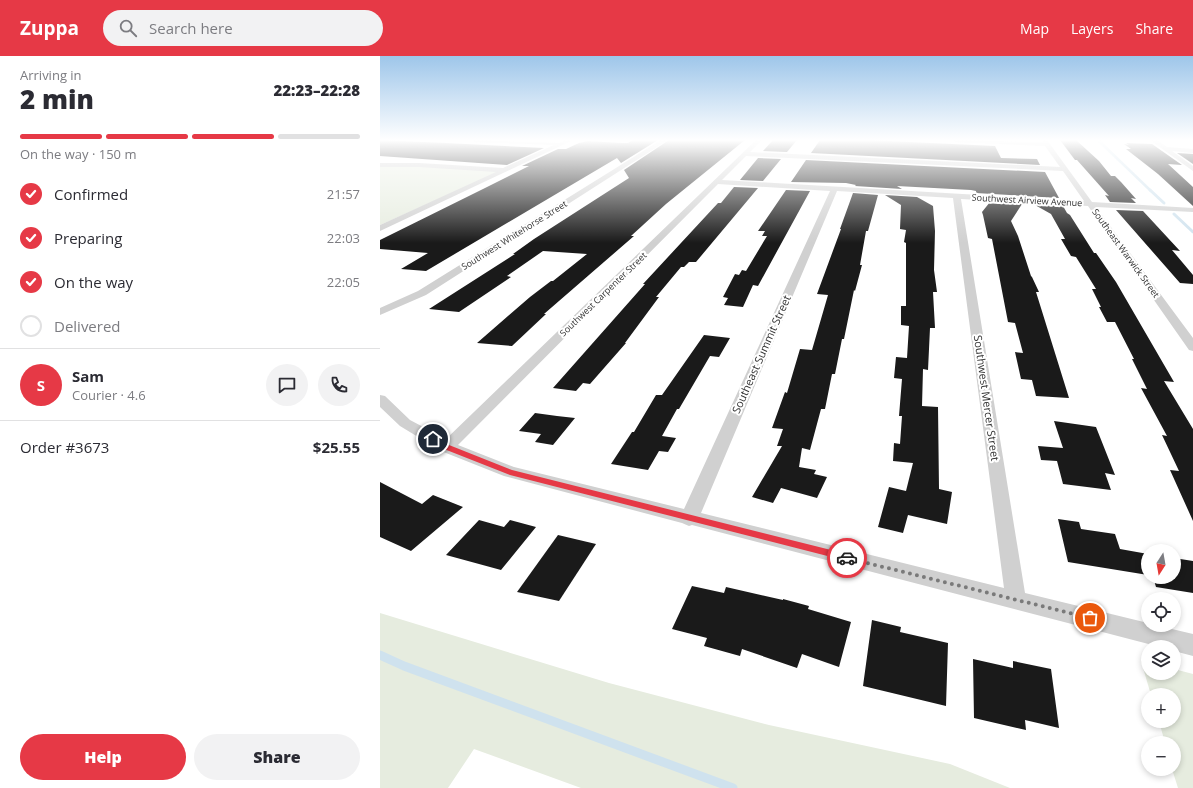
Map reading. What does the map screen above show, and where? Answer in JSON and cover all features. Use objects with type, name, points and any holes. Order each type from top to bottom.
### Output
[{"type":"street","points":[[380,228],[496,174]]},
{"type":"street","name":"Southwest Whitehorse Street","points":[[380,312],[422,293],[611,174]]},
{"type":"street","name":"Southwest Carpenter Street","points":[[447,447],[724,174]]},
{"type":"street","name":"Southeast Warwick Street","points":[[1069,174],[1193,347]]},
{"type":"street","name":"Southwest Airview Avenue","points":[[716,182],[1193,210]]},
{"type":"street","name":"Southeast Summit Street","points":[[689,518],[834,189]]},
{"type":"street","name":"Southwest Mercer Street","points":[[957,196],[1016,600]]},
{"type":"street","points":[[380,399],[406,423],[447,447],[510,472],[1193,645]]},
{"type":"shaded area","points":[[380,174],[494,174],[380,225]]},
{"type":"shaded area","points":[[380,613],[609,683],[769,725],[950,764],[1010,788],[581,788],[474,749],[448,788],[380,788]]},
{"type":"shaded area","points":[[1181,671],[1193,674],[1193,788],[1178,788],[1174,776],[1181,776],[1181,736],[1163,736],[1161,728],[1181,728],[1181,688],[1149,688],[1147,680],[1181,680]]},
{"type":"building","points":[[513,174],[590,174],[426,271],[401,269],[428,253],[380,249],[380,240]]},
{"type":"building","points":[[627,174],[703,174],[666,204],[631,236],[634,236],[544,314],[546,314],[512,346],[477,343],[530,297],[587,254],[543,251],[507,276],[511,277],[459,312],[429,309],[515,254],[513,254],[629,178]]},
{"type":"building","points":[[745,174],[769,174],[763,181],[740,180]]},
{"type":"building","points":[[796,174],[1046,174],[1059,198],[976,193],[976,191],[971,190],[897,186],[902,189],[855,186],[856,185],[846,183],[791,182]]},
{"type":"building","points":[[1090,174],[1110,174],[1111,176],[1115,176],[1136,199],[1131,198],[1136,203],[1110,202],[1105,195],[1109,196]]},
{"type":"building","points":[[1158,174],[1179,174],[1193,187],[1193,206]]},
{"type":"building","points":[[734,187],[758,188],[696,262],[689,262],[684,267],[681,267],[656,297],[659,297],[626,343],[590,384],[583,383],[576,391],[553,388],[645,284],[643,284],[718,203],[721,203]]},
{"type":"building","points":[[786,190],[810,191],[758,286],[753,285],[743,307],[724,305],[728,298],[723,297],[735,274],[739,275],[742,270],[746,271],[767,236],[762,236],[765,231],[758,231]]},
{"type":"building","points":[[853,193],[878,195],[868,231],[866,231],[860,265],[862,265],[855,291],[854,290],[835,374],[832,374],[825,409],[821,409],[810,450],[802,448],[799,467],[816,470],[814,474],[827,477],[817,498],[781,488],[773,503],[752,497],[782,446],[777,446],[783,429],[772,428],[785,392],[787,393],[800,349],[812,350],[828,295],[817,294]]},
{"type":"building","points":[[885,195],[917,197],[933,206],[935,231],[934,270],[937,292],[933,292],[935,328],[930,328],[928,370],[923,369],[922,406],[938,407],[939,489],[952,492],[947,524],[908,515],[903,533],[878,527],[889,487],[906,491],[913,463],[893,461],[894,443],[900,444],[902,416],[899,416],[902,379],[894,378],[896,357],[907,358],[909,326],[901,325],[901,306],[906,306],[906,243],[904,242],[906,230],[900,229],[901,205]]},
{"type":"building","points":[[990,202],[1022,204],[1011,221],[1018,236],[1031,276],[1039,292],[1036,292],[1069,398],[1036,396],[1032,380],[1021,379],[1015,352],[1023,353],[1015,323],[1008,322],[992,239],[988,238],[982,212]]},
{"type":"building","points":[[1035,205],[1063,206],[1094,253],[1096,253],[1116,282],[1174,382],[1164,381],[1193,429],[1193,521],[1170,470],[1179,471],[1162,435],[1167,436],[1141,388],[1147,389],[1132,359],[1134,359],[1115,322],[1107,322],[1092,289],[1096,289],[1076,257],[1071,256],[1061,239],[1065,239],[1051,214]]},
{"type":"building","points":[[1116,210],[1143,211],[1180,251],[1172,250],[1193,275],[1193,284],[1180,283]]},
{"type":"building","points":[[704,335],[730,338],[719,357],[710,356],[662,436],[676,438],[668,452],[659,451],[648,470],[611,464],[632,432],[634,432],[656,395],[662,395]]},
{"type":"building","points":[[535,413],[575,418],[553,445],[535,442],[541,434],[519,431]]},
{"type":"building","points":[[1054,421],[1096,427],[1115,475],[1105,473],[1111,490],[1063,484],[1057,461],[1041,460],[1038,446],[1063,448]]},
{"type":"building","points":[[380,482],[422,504],[433,495],[463,507],[411,551],[380,537]]},
{"type":"building","points":[[1058,519],[1079,522],[1081,529],[1115,534],[1120,549],[1141,553],[1141,574],[1068,562]]},
{"type":"building","points":[[479,520],[504,527],[510,520],[536,527],[501,570],[446,555]]},
{"type":"building","points":[[558,535],[596,544],[559,601],[517,592]]},
{"type":"building","points":[[1181,559],[1193,561],[1193,593],[1156,587],[1155,584],[1181,584]]},
{"type":"building","points":[[692,586],[724,593],[726,587],[783,599],[809,606],[808,609],[851,622],[839,667],[802,654],[797,668],[742,649],[740,656],[704,646],[707,638],[672,629]]},
{"type":"building","points":[[872,620],[901,627],[900,632],[948,643],[946,706],[863,686]]},
{"type":"building","points":[[973,659],[1013,668],[1013,661],[1051,669],[1059,728],[1025,720],[1026,730],[974,718]]},
{"type":"waterway","points":[[1133,174],[1151,191]]},
{"type":"waterway","points":[[1150,190],[1164,203]]},
{"type":"waterway","points":[[1174,214],[1193,232]]},
{"type":"waterway","points":[[380,655],[404,666],[733,788]]},
{"type":"way so far","points":[[847,558],[1090,618]]},
{"type":"route","points":[[433,439],[447,447],[510,472],[847,558]]}]
